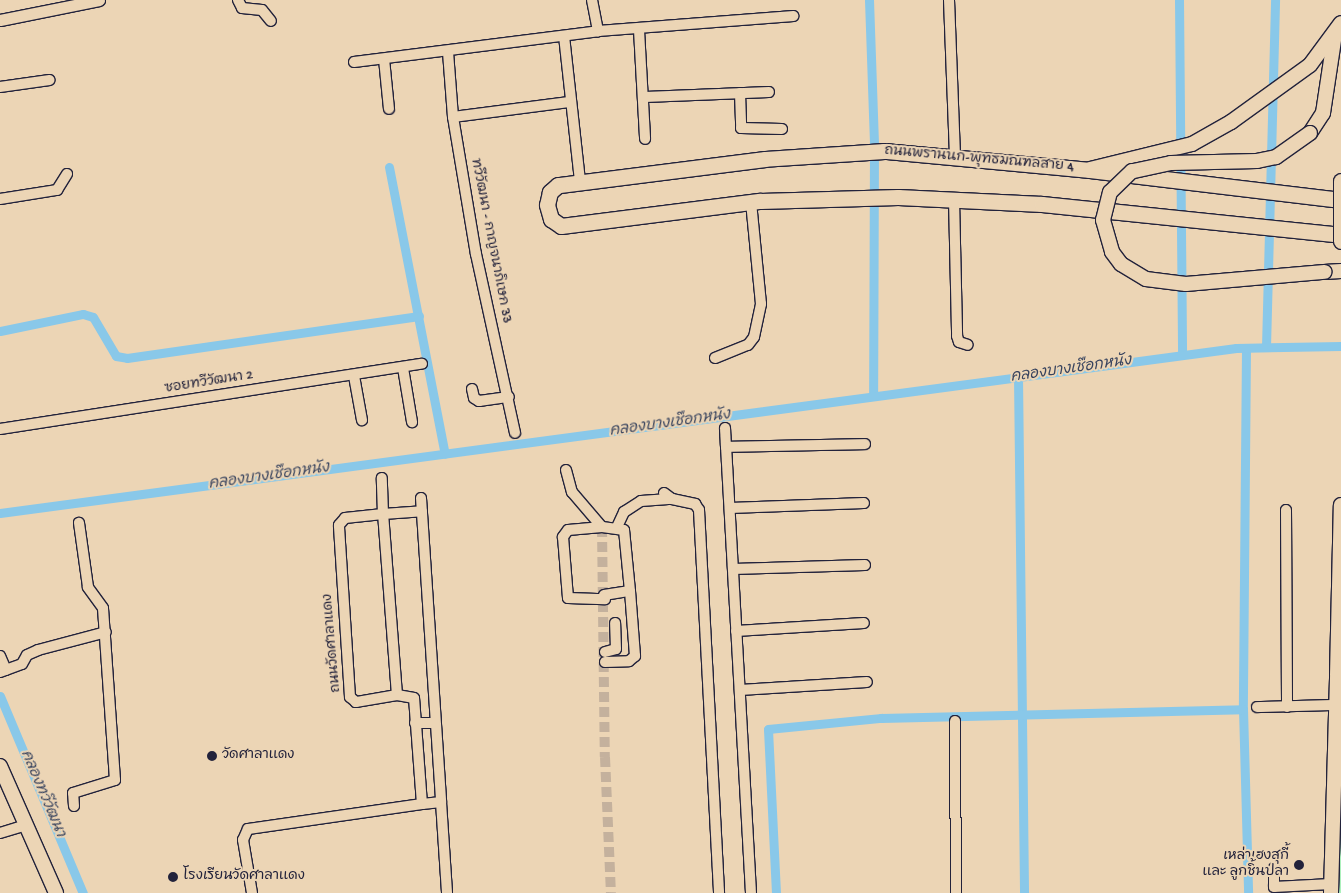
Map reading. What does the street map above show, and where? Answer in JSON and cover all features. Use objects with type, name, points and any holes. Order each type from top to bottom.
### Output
[{"type":"main road","points":[[1090,170],[1192,144],[1256,104],[1310,65],[1338,27]]},
{"type":"main road","points":[[1338,27],[1323,113],[1310,133],[1276,157],[1257,161],[1171,163],[1132,171],[1110,192],[1103,220],[1112,252],[1121,264],[1146,279],[1186,284],[1341,271]]},
{"type":"main road","name":"ถนนพรานนก-พุทธมณฑลสาย 4","points":[[751,202],[561,226],[551,219],[547,205],[549,194],[558,185],[764,159],[895,151],[1163,178],[1341,200]]},
{"type":"main road","points":[[1341,181],[1341,240]]},
{"type":"main road","points":[[751,202],[861,196],[954,199],[1042,204],[1341,235]]},
{"type":"main road","points":[[1331,890],[1336,705],[1339,672],[1341,505]]},
{"type":"main road","points":[[0,766],[56,893]]},
{"type":"street","points":[[0,20],[99,0]]},
{"type":"street","points":[[238,0],[242,8],[262,10],[272,21]]},
{"type":"street","points":[[592,0],[598,31]]},
{"type":"street","points":[[950,0],[955,156]]},
{"type":"street","points":[[354,62],[448,52],[598,31],[639,30],[793,16]]},
{"type":"street","points":[[639,30],[645,97],[645,140]]},
{"type":"street","points":[[564,36],[569,102],[580,182]]},
{"type":"street","name":"ทวีวัฒนา - กาญจนาภิเษก 33","points":[[448,52],[452,117],[476,254],[509,397],[515,433]]},
{"type":"street","points":[[384,59],[388,109]]},
{"type":"street","points":[[0,87],[50,80]]},
{"type":"street","points":[[645,97],[769,92]]},
{"type":"street","points":[[740,93],[741,128],[782,129]]},
{"type":"street","points":[[452,117],[569,102]]},
{"type":"street","points":[[0,200],[57,190],[68,174]]},
{"type":"street","points":[[954,199],[957,336],[959,342],[968,345]]},
{"type":"street","points":[[715,358],[748,345],[754,337],[761,304],[751,202]]},
{"type":"street","name":"ซอยทวีวัฒนา 2","points":[[0,429],[354,376],[422,364]]},
{"type":"street","points":[[403,368],[412,422]]},
{"type":"street","points":[[354,376],[362,420]]},
{"type":"street","points":[[472,389],[474,398],[479,401],[509,397]]},
{"type":"street","points":[[725,428],[751,893]]},
{"type":"street","points":[[726,447],[865,444]]},
{"type":"street","points":[[566,470],[572,492],[602,527]]},
{"type":"street","points":[[382,478],[397,695],[414,698],[422,804]]},
{"type":"street","points":[[617,527],[624,512],[641,501],[668,496],[696,504],[699,510],[718,893]]},
{"type":"street","points":[[421,498],[447,893]]},
{"type":"street","points":[[730,508],[864,503]]},
{"type":"street","name":"ถนนวัดศาลาแดง","points":[[397,695],[356,702],[350,697],[339,524],[345,518],[422,510]]},
{"type":"street","points":[[1286,510],[1287,706]]},
{"type":"street","points":[[74,806],[73,793],[115,780],[103,608],[88,587],[79,523]]},
{"type":"street","points":[[615,623],[616,649],[605,657],[630,660],[635,656],[630,591],[625,533],[617,527],[602,527],[568,530],[564,534],[563,543],[568,598],[604,597],[630,591]]},
{"type":"street","points":[[733,569],[865,565]]},
{"type":"street","points":[[736,631],[864,623]]},
{"type":"street","points":[[0,656],[4,671],[22,664],[27,655],[38,650],[106,632]]},
{"type":"street","points":[[740,690],[867,682]]},
{"type":"street","points":[[1257,707],[1336,705]]},
{"type":"street","points":[[955,721],[956,893]]},
{"type":"street","points":[[416,723],[435,722]]},
{"type":"street","points":[[252,893],[243,840],[248,829],[441,802]]},
{"type":"street","points":[[0,833],[26,824]]},
{"type":"street","points":[[1274,868],[1274,890],[1331,890]]},
{"type":"green space","points":[[1341,762],[1341,893],[1339,893],[1336,885]]},
{"type":"waterway","points":[[869,0],[874,145],[873,396]]},
{"type":"waterway","points":[[1179,0],[1182,355]]},
{"type":"waterway","points":[[1266,347],[1275,0]]},
{"type":"waterway","points":[[389,167],[445,454]]},
{"type":"waterway","points":[[0,331],[83,314],[93,317],[116,356],[127,358],[419,316]]},
{"type":"waterway","name":"คลองบางเชือกหนัง","points":[[0,513],[1236,348],[1341,346]]},
{"type":"waterway","points":[[1246,348],[1243,709],[1248,893]]},
{"type":"waterway","points":[[1018,377],[1024,893]]},
{"type":"waterway","name":"คลองทวีวัฒนา","points":[[0,696],[83,893]]},
{"type":"waterway","points":[[776,893],[768,729],[881,718],[1243,709]]},
{"type":"tunnel","points":[[602,527],[605,757],[611,893]]},
{"type":"place","name":"วัดศาลาแดง","points":[[212,756]]},
{"type":"place","name":"เหล่าเฮงสุกี้ และ ลูกชิ้นปลา","points":[[1299,865]]},
{"type":"place","name":"โรงเรียนวัดศาลาแดง","points":[[173,877]]}]
